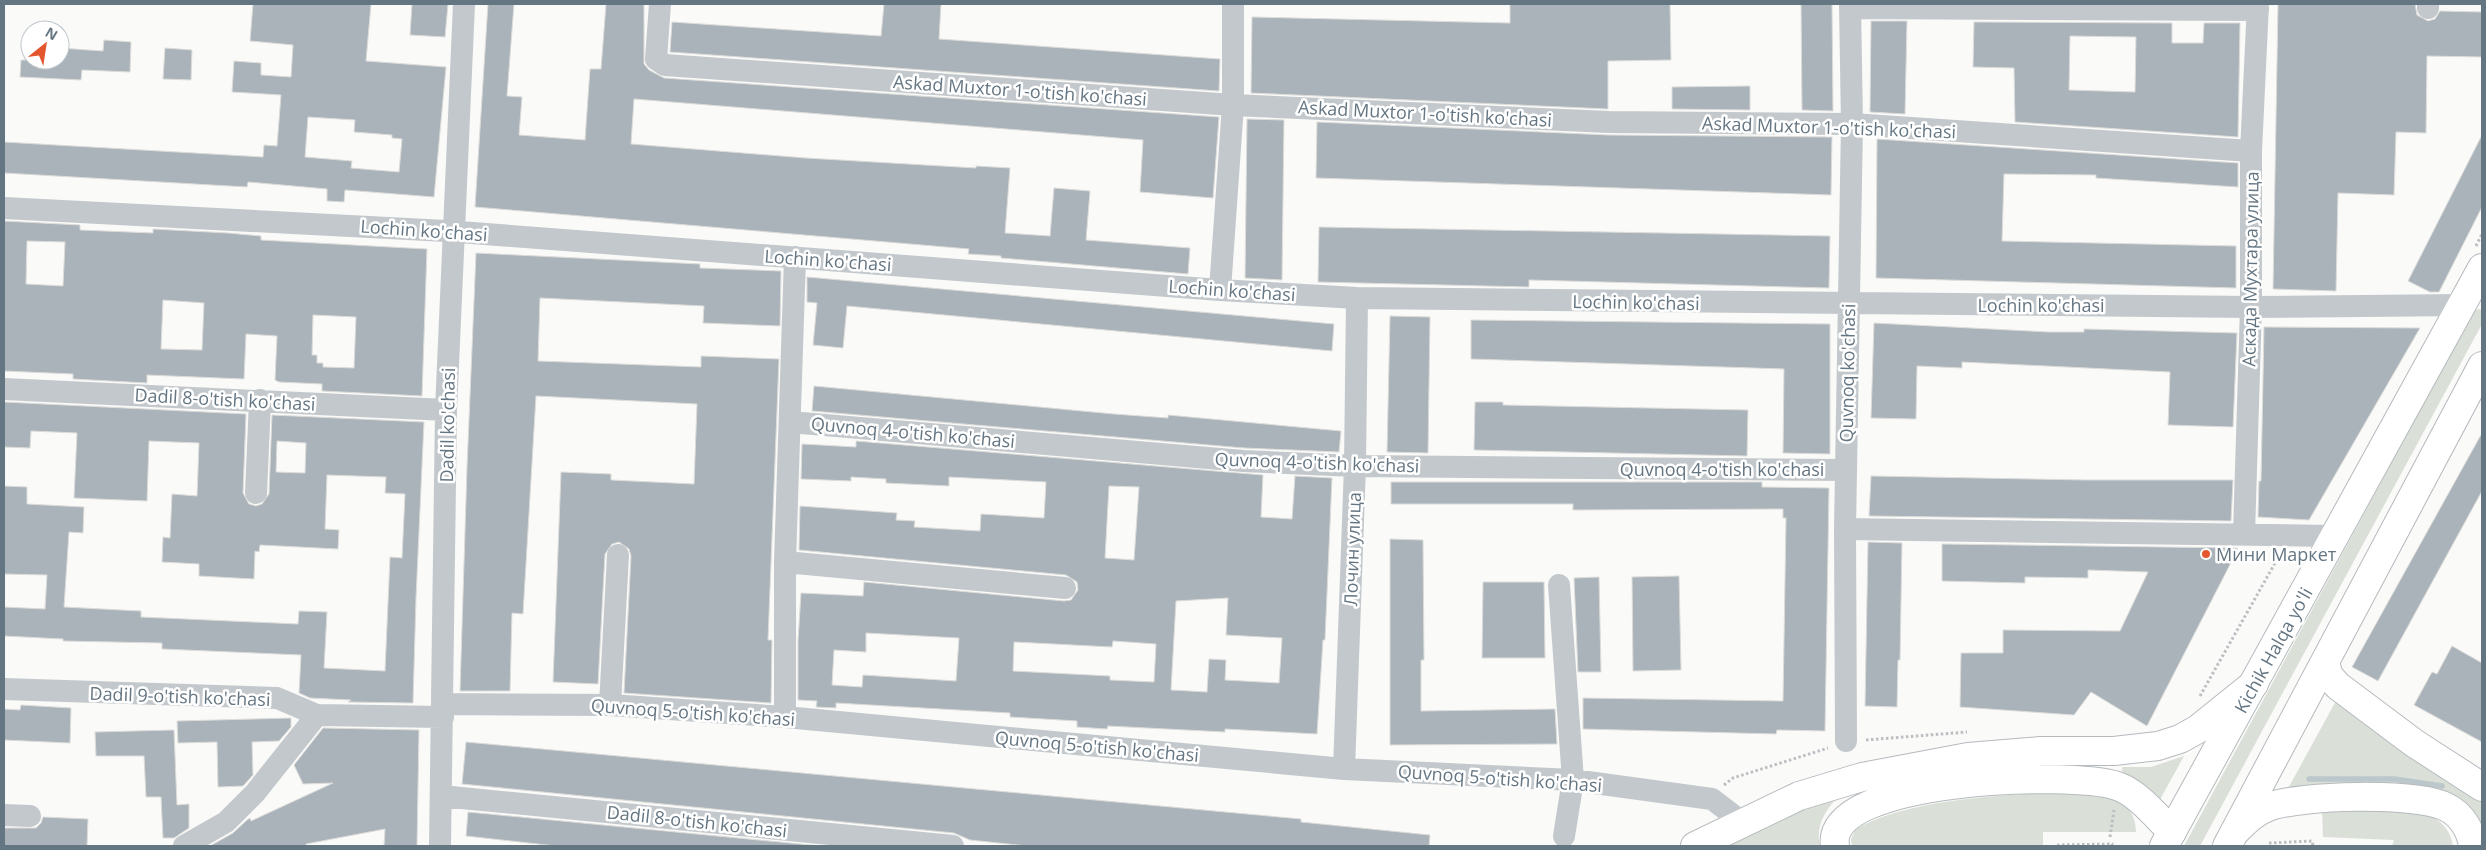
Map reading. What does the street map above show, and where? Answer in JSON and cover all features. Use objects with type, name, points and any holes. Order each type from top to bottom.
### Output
[{"type":"main road","name":"Kichik Halqa yo'li","points":[[2168,839],[2336,536],[2472,305],[2482,268]]},
{"type":"main road","points":[[2231,839],[2482,366]]},
{"type":"main road","points":[[2325,663],[2329,676],[2338,686],[2414,743],[2482,786]]},
{"type":"main road","points":[[1695,846],[1799,796],[1830,786],[1915,766],[1968,757],[2041,751],[2114,751],[2158,746],[2180,739],[2198,728],[2254,684]]},
{"type":"main road","points":[[1835,846],[1836,832],[1842,822],[1850,814],[1866,805],[1937,788],[1990,781],[2039,778],[2087,780],[2124,788],[2168,839]]},
{"type":"main road","points":[[2231,839],[2250,816],[2274,805],[2321,799],[2396,798],[2429,801],[2452,810],[2468,828],[2473,846]]},
{"type":"street","name":"Dadil ko'chasi","points":[[440,846],[446,410],[464,4]]},
{"type":"street","name":"Askad Muxtor 1-o'tish ko'chasi","points":[[660,4],[656,59],[664,65],[1233,105],[1609,122],[1852,124],[2252,150]]},
{"type":"street","points":[[1220,290],[1233,105],[1233,4]]},
{"type":"street","points":[[1850,6],[2258,7]]},
{"type":"street","name":"Quvnoq ko'chasi","points":[[1846,741],[1845,528],[1852,124],[1850,6]]},
{"type":"street","name":"Аскада Мухтара улица","points":[[2244,534],[2251,307],[2252,150],[2258,7]]},
{"type":"street","name":"Lochin ko'chasi","points":[[4,208],[453,232],[1220,290],[1357,298],[2251,307],[2472,305]]},
{"type":"street","points":[[785,717],[785,562],[795,258]]},
{"type":"street","name":"Лочин улица","points":[[1344,769],[1355,466],[1357,298]]},
{"type":"street","name":"Dadil 8-o'tish ko'chasi","points":[[4,389],[446,410]]},
{"type":"street","points":[[256,493],[260,400]]},
{"type":"street","name":"Quvnoq 4-o'tish ko'chasi","points":[[790,422],[1242,460],[1355,466],[1846,470]]},
{"type":"street","points":[[1845,528],[2336,536]]},
{"type":"street","points":[[610,705],[618,555]]},
{"type":"street","points":[[785,562],[1064,588]]},
{"type":"street","points":[[1559,585],[1573,780],[1564,836]]},
{"type":"street","name":"Dadil 9-o'tish ko'chasi","points":[[4,690],[277,698],[317,715],[443,711]]},
{"type":"street","name":"Quvnoq 5-o'tish ko'chasi","points":[[443,711],[610,705],[785,717],[1344,769],[1573,780],[1712,798]]},
{"type":"street","points":[[184,846],[226,822],[255,793],[317,715]]},
{"type":"street","name":"Dadil 8-o'tish ko'chasi","points":[[441,796],[953,846]]},
{"type":"street","points":[[1712,798],[1742,822]]},
{"type":"street","points":[[4,815],[30,816]]},
{"type":"path","points":[[2198,699],[2291,535]]},
{"type":"path","points":[[1712,798],[1733,778],[1846,741],[1973,731]]},
{"type":"path","points":[[2110,837],[2114,805]]},
{"type":"path","points":[[2269,842],[2312,841],[2313,846]]},
{"type":"path","points":[[2058,845],[2112,844],[2112,846]]},
{"type":"shaded area","points":[[2482,310],[2482,324],[2200,846],[2184,846],[2474,311]]},
{"type":"shaded area","points":[[2337,699],[2482,798],[2482,829],[2476,817],[2285,794]]},
{"type":"shaded area","points":[[2184,756],[2156,807],[2123,777],[2122,767],[2151,767]]},
{"type":"shaded area","points":[[2085,790],[2120,802],[2131,813],[2135,821],[2136,832],[2043,832],[2043,846],[1852,846],[1851,839],[1855,830],[1878,819],[1905,810],[1966,799]]},
{"type":"shaded area","points":[[1839,796],[1826,812],[1820,825],[1820,846],[1720,846],[1813,803]]},
{"type":"shaded area","points":[[2365,805],[2405,809],[2431,817],[2442,823],[2449,833],[2453,846],[2392,846],[2394,840],[2323,837],[2322,809]]},
{"type":"building","points":[[253,4],[371,4],[366,61],[446,67],[434,197],[345,190],[344,202],[327,201],[327,189],[248,182],[247,187],[4,173],[4,142],[263,157],[264,145],[277,146],[281,95],[232,92],[234,61],[261,63],[261,75],[291,77],[293,45],[250,41]],"holes":[[[308,117],[355,120],[354,132],[392,135],[392,138],[402,139],[399,172],[351,168],[352,161],[305,157]]]},
{"type":"building","points":[[412,4],[448,4],[445,37],[410,35]]},
{"type":"building","points":[[488,4],[514,4],[507,96],[522,97],[519,135],[585,140],[590,69],[601,69],[606,4],[644,4],[644,64],[649,70],[664,78],[1219,117],[1213,198],[1140,192],[1143,140],[634,99],[631,144],[806,158],[976,168],[976,166],[1010,168],[1005,233],[1050,236],[1054,188],[1090,191],[1086,240],[1190,248],[1188,274],[1001,258],[1001,256],[968,254],[969,249],[475,207]]},
{"type":"building","points":[[884,4],[941,4],[939,39],[1220,59],[1219,91],[670,52],[672,22],[881,36]]},
{"type":"building","points":[[1510,4],[1670,4],[1671,60],[1608,61],[1608,109],[1251,93],[1252,17],[1510,23]]},
{"type":"building","points":[[1801,4],[1832,4],[1833,111],[1802,110]]},
{"type":"building","points":[[2278,4],[2415,4],[2417,15],[2428,21],[2435,19],[2440,11],[2482,12],[2482,57],[2427,56],[2426,133],[2396,132],[2394,195],[2338,193],[2336,291],[2273,289]]},
{"type":"building","points":[[1871,21],[1907,21],[1905,114],[1870,112]]},
{"type":"building","points":[[1974,22],[2172,23],[2172,43],[2203,43],[2204,23],[2240,23],[2238,137],[2015,122],[2014,68],[1973,67]],"holes":[[[2070,36],[2136,37],[2135,92],[2069,90]]]},
{"type":"building","points":[[104,40],[131,42],[130,72],[82,70],[81,80],[20,77],[20,70],[70,70],[70,49],[103,51]]},
{"type":"building","points":[[165,48],[192,50],[191,80],[163,79]]},
{"type":"building","points":[[1750,86],[1750,110],[1672,109],[1672,87]]},
{"type":"building","points":[[1247,119],[1284,120],[1282,280],[1245,278]]},
{"type":"building","points":[[1317,122],[1608,135],[1832,137],[1831,195],[1316,178]]},
{"type":"building","points":[[2482,135],[2482,207],[2439,292],[2430,292],[2408,281]]},
{"type":"building","points":[[1877,139],[2238,163],[2238,187],[2096,178],[2096,175],[2004,174],[2002,241],[2236,246],[2236,288],[1876,278]]},
{"type":"building","points":[[4,221],[80,225],[80,230],[153,233],[153,229],[228,233],[261,236],[261,240],[427,249],[422,396],[322,391],[322,384],[279,382],[275,380],[277,336],[246,334],[244,379],[147,375],[147,383],[73,379],[73,374],[4,371]],"holes":[[[27,241],[65,242],[63,286],[26,284]],[[163,300],[204,303],[202,350],[161,349]],[[313,315],[356,317],[354,368],[323,367],[323,363],[317,363],[317,355],[312,355]]]},
{"type":"building","points":[[1319,227],[1830,236],[1829,288],[1529,280],[1529,287],[1318,282]]},
{"type":"building","points":[[476,253],[700,264],[700,268],[781,271],[780,326],[703,323],[704,306],[540,298],[538,361],[701,367],[701,356],[779,359],[768,640],[772,640],[771,703],[624,693],[631,556],[629,549],[619,542],[612,544],[605,554],[598,684],[553,682],[561,472],[611,474],[611,480],[694,484],[697,404],[536,396],[523,614],[512,613],[510,691],[460,691]]},
{"type":"building","points":[[807,277],[1334,324],[1332,351],[847,306],[843,348],[813,345],[817,303],[807,302]]},
{"type":"building","points":[[1390,316],[1430,317],[1428,453],[1387,452]]},
{"type":"building","points":[[1471,320],[1830,324],[1830,454],[1783,453],[1784,369],[1471,359]]},
{"type":"building","points":[[1874,323],[2049,332],[2084,332],[2084,329],[2237,333],[2233,427],[2168,425],[2170,372],[1962,362],[1962,368],[1917,366],[1916,419],[1871,418]]},
{"type":"building","points":[[2264,327],[2420,328],[2309,520],[2258,517],[2259,481],[2261,481]]},
{"type":"building","points":[[814,386],[1114,414],[1168,418],[1168,415],[1341,431],[1339,452],[1244,448],[812,411]]},
{"type":"building","points":[[4,402],[246,414],[243,493],[249,504],[256,506],[262,504],[269,494],[272,415],[424,422],[413,703],[348,702],[351,700],[310,698],[299,693],[301,655],[162,649],[162,643],[63,641],[63,639],[4,636],[4,607],[45,609],[47,575],[4,574],[4,486],[27,487],[27,504],[84,507],[83,533],[69,532],[64,607],[141,611],[141,617],[298,624],[299,611],[327,612],[324,668],[385,671],[390,557],[402,558],[405,494],[385,493],[386,477],[327,475],[325,529],[339,530],[338,549],[260,545],[259,552],[255,551],[254,579],[199,576],[199,564],[162,562],[163,537],[170,538],[172,494],[197,496],[199,443],[149,441],[147,501],[74,498],[77,433],[31,431],[30,448],[4,447]],"holes":[[[277,441],[306,443],[305,473],[276,472]]]},
{"type":"building","points":[[1475,402],[1503,402],[1503,405],[1748,410],[1747,456],[1474,450]]},
{"type":"building","points":[[2482,433],[2482,491],[2378,681],[2352,667]]},
{"type":"building","points":[[856,441],[1263,475],[1261,517],[1292,519],[1295,476],[1332,478],[1325,640],[1323,640],[1317,734],[1225,729],[1225,732],[1108,726],[1107,729],[1077,727],[1077,721],[1010,717],[1010,713],[836,703],[836,708],[816,707],[817,701],[798,700],[798,641],[801,593],[863,596],[864,582],[1064,601],[1071,600],[1078,590],[1077,582],[1066,575],[799,550],[800,506],[897,513],[896,520],[915,521],[914,527],[980,531],[981,514],[1044,518],[1046,482],[949,477],[949,486],[886,483],[886,479],[851,477],[851,481],[801,479],[802,444],[856,447]],"holes":[[[1109,486],[1139,487],[1134,560],[1105,558]],[[1228,598],[1226,635],[1282,638],[1279,683],[1225,680],[1226,660],[1209,659],[1207,692],[1171,690],[1176,601]],[[866,633],[959,638],[956,681],[863,675],[862,687],[832,685],[834,650],[866,652]],[[1113,641],[1156,644],[1154,682],[1110,680],[1110,676],[1013,671],[1014,642],[1112,647]]]},
{"type":"building","points":[[1871,476],[2085,480],[2233,480],[2231,521],[1869,516]]},
{"type":"building","points":[[1391,482],[1762,482],[1762,487],[1829,488],[1825,731],[1777,730],[1776,734],[1583,729],[1583,698],[1783,701],[1786,518],[1783,518],[1783,509],[1573,510],[1573,504],[1391,504]]},
{"type":"building","points":[[1390,539],[1423,540],[1424,660],[1421,660],[1421,711],[1555,709],[1557,744],[1390,745]]},
{"type":"building","points":[[1868,542],[1902,543],[1900,660],[1898,660],[1897,707],[1865,706]]},
{"type":"building","points":[[1942,544],[2238,549],[2147,726],[2091,692],[2074,715],[1960,707],[1961,653],[2003,653],[2003,630],[2120,631],[2148,572],[2088,570],[2088,578],[2025,577],[2025,583],[1942,581]]},
{"type":"building","points":[[1679,576],[1681,670],[1633,671],[1632,577]]},
{"type":"building","points":[[1599,577],[1601,672],[1578,672],[1574,578]]},
{"type":"building","points":[[1483,582],[1544,582],[1545,658],[1482,658]]},
{"type":"building","points":[[2452,646],[2482,663],[2482,742],[2414,705],[2432,672],[2437,674]]},
{"type":"building","points":[[21,705],[71,708],[70,743],[4,740],[4,709],[20,710]]},
{"type":"building","points":[[291,718],[291,727],[279,741],[252,742],[253,775],[243,786],[218,787],[217,742],[178,743],[177,721]]},
{"type":"building","points":[[323,728],[419,730],[417,846],[384,846],[385,829],[306,844],[306,846],[210,846],[233,833],[250,818],[251,821],[333,783],[303,784],[294,765]]},
{"type":"building","points":[[174,730],[177,805],[189,804],[189,828],[174,838],[163,838],[161,797],[146,797],[144,756],[96,756],[95,732]]},
{"type":"building","points":[[466,742],[1301,819],[1301,822],[1430,835],[1429,846],[1027,846],[970,840],[954,833],[462,784]]},
{"type":"building","points":[[468,812],[821,846],[556,846],[466,836]]},
{"type":"building","points":[[43,817],[88,819],[87,846],[4,846],[4,828],[36,828],[41,823]]},
{"type":"waterway","points":[[2309,779],[2394,779],[2442,786]]},
{"type":"place","name":"Мини Маркет","points":[[2206,554]]}]
